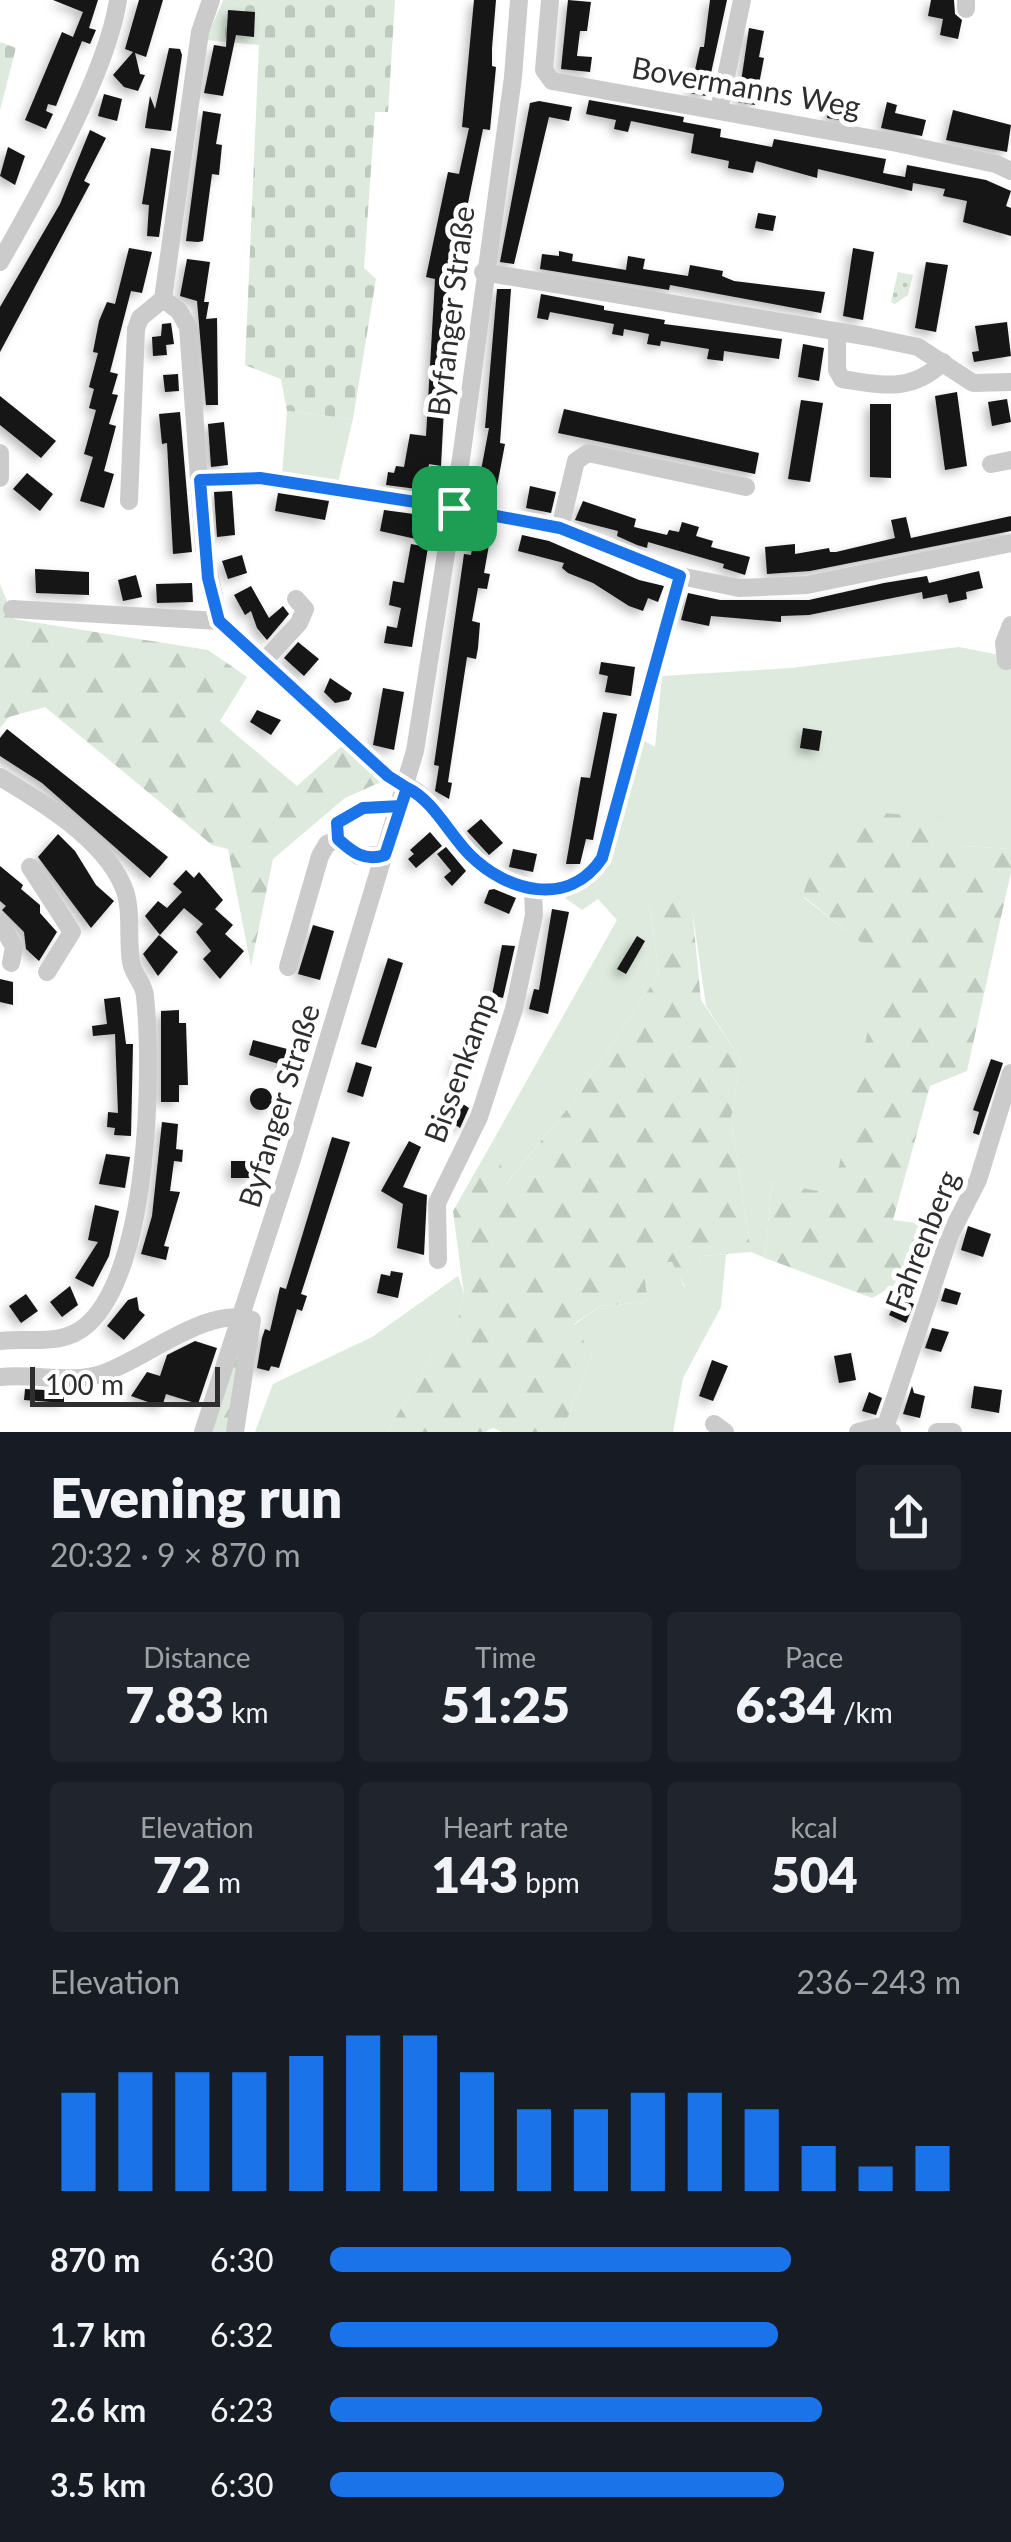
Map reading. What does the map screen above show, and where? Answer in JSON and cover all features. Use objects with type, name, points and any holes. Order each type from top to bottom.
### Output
[{"type":"street","points":[[0,262],[75,116],[110,32],[118,0]]},
{"type":"street","points":[[129,501],[136,328],[140,318],[163,298],[200,32],[211,0]]},
{"type":"street","name":"Byfanger Straße","points":[[204,1432],[404,797],[454,508],[483,272],[510,97],[519,0]]},
{"type":"street","name":"Bovermanns Weg","points":[[550,0],[544,70],[552,81],[945,152],[1011,171]]},
{"type":"street","points":[[718,110],[742,0]]},
{"type":"street","points":[[483,272],[918,347],[973,383],[1011,382]]},
{"type":"street","points":[[163,298],[180,311],[188,327],[208,578],[219,621],[388,776],[404,797]]},
{"type":"street","points":[[837,332],[837,370],[842,379],[898,387],[914,384],[943,362]]},
{"type":"street","points":[[560,528],[574,466],[588,452],[746,487]]},
{"type":"street","points":[[0,453],[0,478]]},
{"type":"street","points":[[991,464],[1011,460]]},
{"type":"street","points":[[200,480],[260,478],[560,528],[680,576],[740,588],[807,585],[1010,548]]},
{"type":"street","points":[[385,855],[358,856],[338,839],[337,823],[347,814],[420,794],[478,862],[533,892],[574,885],[602,858],[680,576]]},
{"type":"street","points":[[263,662],[299,623],[304,608],[296,599]]},
{"type":"street","points":[[12,609],[219,621]]},
{"type":"street","points":[[1006,661],[1004,642],[1011,625]]},
{"type":"street","points":[[0,777],[47,807],[95,848],[125,888],[131,962],[145,992],[148,1079],[134,1220],[112,1292],[88,1324],[74,1334],[60,1339],[0,1340]]},
{"type":"street","points":[[288,966],[320,856],[326,844],[338,839]]},
{"type":"street","points":[[0,922],[22,966],[72,932],[30,867]]},
{"type":"street","name":"Bissenkamp","points":[[438,1260],[437,1203],[479,1117],[510,1023],[534,915],[533,892]]},
{"type":"street","name":"Fahrenberg","points":[[858,1432],[888,1430],[950,1236],[978,1180],[1011,1072]]},
{"type":"street","points":[[0,1377],[91,1376],[144,1355],[214,1318],[242,1316]]},
{"type":"street","name":"Byfanger Straße","points":[[234,1432],[252,1320],[242,1316]]},
{"type":"street","points":[[937,1432],[953,1432]]},
{"type":"green space","points":[[223,0],[395,0],[388,112],[375,112],[364,268],[376,279],[353,419],[287,411],[281,379],[245,365],[259,45],[206,40]]},
{"type":"green space","points":[[0,42],[16,48],[0,110]]},
{"type":"green space","points":[[898,272],[913,275],[908,295],[895,304],[891,302]]},
{"type":"green space","points":[[287,411],[353,419],[338,482],[282,475]]},
{"type":"green space","points":[[0,584],[14,619],[208,650],[247,677],[220,721],[297,786],[343,745],[383,781],[345,798],[273,859],[251,966],[228,849],[212,845],[45,707],[9,717],[0,728]]},
{"type":"green space","points":[[959,647],[1011,657],[1011,849],[962,846],[803,897],[884,960],[833,1195],[772,1182],[765,1258],[751,1252],[731,1119],[740,1058],[706,1006],[692,909],[649,902],[659,974],[573,1102],[505,1185],[494,1139],[617,920],[598,899],[582,910],[565,898],[606,855],[640,738],[655,747],[662,676],[791,668]]},
{"type":"green space","points":[[858,811],[959,819],[962,846],[1011,849],[1011,872],[967,1071],[930,1086],[893,1220],[941,1226],[927,1267],[872,1298],[765,1258],[772,1182],[833,1194],[883,960],[803,896],[819,842]]},
{"type":"green space","points":[[666,895],[692,908],[701,1000],[740,1058],[731,1119],[751,1252],[700,1256],[694,1287],[685,1287],[672,1262],[642,1261],[648,1302],[600,1306],[574,1324],[592,1355],[562,1432],[502,1432],[493,1428],[485,1432],[387,1432],[433,1354],[455,1333],[464,1294],[453,1211],[494,1139],[506,1184],[573,1102],[659,974],[649,902]]},
{"type":"green space","points":[[726,1254],[721,1307],[683,1378],[673,1432],[562,1432],[592,1355],[574,1325],[600,1306],[648,1302],[641,1261],[673,1261],[684,1287],[693,1287],[700,1256]]},
{"type":"green space","points":[[458,1276],[464,1294],[455,1334],[433,1354],[387,1432],[255,1432],[273,1384],[372,1337]]},
{"type":"green space","points":[[245,1331],[234,1432],[205,1432]]},
{"type":"building","points":[[53,0],[98,0],[89,28],[96,30],[90,44],[82,41],[56,106],[48,104],[46,111],[53,114],[46,129],[25,120],[62,32],[73,37],[83,12]]},
{"type":"building","points":[[139,0],[163,0],[146,57],[135,53],[140,74],[145,75],[138,91],[124,87],[113,75],[133,52],[125,49]]},
{"type":"building","points":[[474,0],[496,0],[492,66],[496,67],[490,130],[483,129],[450,292],[441,466],[429,464],[425,490],[386,485],[388,472],[394,473],[396,466],[404,467],[410,434],[426,436],[435,279],[426,277],[448,172],[459,174],[469,128],[462,127]]},
{"type":"building","points":[[568,0],[591,2],[587,31],[580,31],[577,56],[592,57],[590,72],[561,69]]},
{"type":"building","points":[[710,0],[727,0],[706,96],[690,93],[700,47],[704,47]]},
{"type":"building","points":[[931,0],[954,0],[955,14],[962,20],[958,39],[940,35],[943,19],[928,16]]},
{"type":"building","points":[[228,10],[255,12],[254,37],[236,35],[223,96],[204,93],[214,45],[226,47]]},
{"type":"building","points":[[749,28],[764,31],[759,57],[764,58],[755,105],[738,102]]},
{"type":"building","points":[[169,48],[180,49],[182,55],[171,131],[145,128],[150,96],[155,109]]},
{"type":"building","points":[[104,94],[122,99],[117,121],[98,116]]},
{"type":"building","points":[[589,100],[684,117],[683,122],[721,129],[720,137],[772,147],[774,139],[886,159],[883,173],[905,177],[907,165],[986,180],[1011,191],[1006,206],[1011,208],[1011,236],[963,222],[967,201],[943,196],[945,189],[913,183],[912,191],[818,169],[817,178],[756,161],[753,173],[728,168],[729,161],[691,153],[694,134],[631,121],[628,132],[614,129],[616,120],[586,114]]},
{"type":"building","points":[[831,101],[862,107],[858,123],[827,118]]},
{"type":"building","points":[[887,102],[897,105],[895,113],[926,120],[922,136],[881,128]]},
{"type":"building","points":[[530,103],[572,107],[569,121],[549,117],[514,264],[500,262]]},
{"type":"building","points":[[953,110],[1011,125],[1007,152],[946,140]]},
{"type":"building","points":[[203,111],[221,114],[216,144],[222,145],[219,175],[212,174],[203,241],[186,241]]},
{"type":"building","points":[[90,130],[106,138],[84,181],[90,184],[0,352],[0,307],[60,204]]},
{"type":"building","points":[[8,147],[25,156],[15,185],[0,176]]},
{"type":"building","points":[[151,148],[171,151],[159,237],[147,236],[149,205],[142,204]]},
{"type":"building","points":[[758,213],[776,216],[773,231],[755,228]]},
{"type":"building","points":[[129,248],[152,252],[142,293],[131,291],[110,372],[118,374],[112,394],[118,395],[109,424],[116,426],[104,471],[114,474],[104,508],[80,501],[93,457],[84,454],[96,410],[89,408],[94,389],[89,387],[98,353],[93,352],[99,321],[107,302],[115,304]]},
{"type":"building","points":[[853,248],[874,252],[863,320],[843,316]]},
{"type":"building","points":[[559,251],[573,254],[572,261],[626,270],[628,256],[645,259],[643,269],[688,276],[690,265],[723,271],[722,276],[734,281],[825,292],[821,313],[670,285],[669,290],[540,269],[542,254],[559,256]]},
{"type":"building","points":[[187,259],[210,262],[204,302],[209,302],[206,319],[217,318],[218,405],[206,405],[197,301],[180,296]]},
{"type":"building","points":[[926,262],[948,265],[936,332],[915,328]]},
{"type":"building","points":[[497,289],[511,289],[500,443],[505,444],[494,502],[479,499],[479,481],[489,428],[485,428]]},
{"type":"building","points":[[541,294],[665,320],[664,324],[782,339],[779,359],[724,351],[723,361],[707,359],[709,349],[661,341],[660,346],[647,344],[649,334],[624,329],[623,336],[612,334],[614,324],[550,312],[548,320],[537,318]]},
{"type":"building","points":[[1007,322],[1011,356],[974,362],[972,352],[979,351],[975,326]]},
{"type":"building","points":[[171,323],[174,344],[166,345],[167,355],[153,356],[152,337],[161,336],[162,324]]},
{"type":"building","points":[[803,344],[824,348],[819,381],[798,377]]},
{"type":"building","points":[[178,374],[179,391],[165,392],[163,375]]},
{"type":"building","points":[[957,392],[967,466],[945,470],[935,396]]},
{"type":"building","points":[[0,396],[56,441],[41,458],[0,425]]},
{"type":"building","points":[[1007,399],[1011,422],[992,426],[988,402]]},
{"type":"building","points":[[801,400],[823,403],[810,482],[788,479]]},
{"type":"building","points":[[870,404],[891,404],[891,478],[870,477]]},
{"type":"building","points":[[564,409],[759,453],[755,474],[558,433]]},
{"type":"building","points":[[180,412],[192,552],[173,554],[167,443],[162,444],[159,414]]},
{"type":"building","points":[[224,422],[228,465],[211,467],[208,424]]},
{"type":"building","points":[[27,473],[53,494],[40,511],[13,489]]},
{"type":"building","points":[[530,486],[556,492],[551,513],[526,508]]},
{"type":"building","points":[[232,491],[235,535],[217,537],[214,492]]},
{"type":"building","points":[[278,493],[329,501],[325,520],[275,511]]},
{"type":"building","points":[[583,501],[636,519],[634,527],[667,535],[669,530],[679,532],[682,522],[699,527],[696,536],[713,541],[711,547],[750,557],[745,575],[723,568],[724,564],[648,542],[647,548],[637,545],[617,536],[618,531],[575,520]]},
{"type":"building","points":[[384,510],[421,515],[416,539],[380,531]]},
{"type":"building","points":[[1011,516],[1011,531],[810,571],[767,574],[765,547],[795,544],[795,554],[829,548],[836,552],[895,538],[891,520],[906,517],[911,538]]},
{"type":"building","points":[[476,525],[492,528],[484,573],[490,574],[487,589],[478,588],[472,621],[480,623],[478,648],[476,659],[467,657],[448,782],[452,783],[449,799],[435,791],[439,766],[434,765],[464,554],[471,555]]},
{"type":"building","points":[[522,535],[549,541],[639,580],[664,586],[658,602],[648,598],[643,611],[629,606],[593,583],[568,573],[562,568],[564,563],[518,551]]},
{"type":"building","points":[[411,544],[428,547],[412,647],[384,643],[387,626],[397,628],[401,608],[389,605],[393,581],[404,583]]},
{"type":"building","points":[[242,555],[247,573],[228,579],[222,561]]},
{"type":"building","points":[[35,569],[89,572],[89,595],[36,593]]},
{"type":"building","points":[[979,571],[983,588],[966,592],[967,599],[949,603],[947,594],[923,599],[922,592],[809,615],[781,616],[781,622],[711,616],[709,626],[681,620],[688,593],[720,600],[809,600],[884,583],[927,576],[929,583]]},
{"type":"building","points":[[136,575],[142,597],[123,601],[118,580]]},
{"type":"building","points":[[192,583],[193,602],[157,603],[156,584]]},
{"type":"building","points":[[251,586],[269,618],[283,606],[289,614],[267,640],[251,611],[245,615],[234,595]]},
{"type":"building","points":[[298,642],[319,659],[304,676],[284,658]]},
{"type":"building","points":[[601,662],[635,667],[631,696],[605,692],[608,676],[599,674]]},
{"type":"building","points":[[330,678],[352,693],[349,700],[335,703],[324,692]]},
{"type":"building","points":[[383,688],[404,692],[394,750],[373,745]]},
{"type":"building","points":[[257,710],[281,720],[271,735],[250,722]]},
{"type":"building","points":[[603,712],[617,714],[593,840],[586,839],[580,864],[566,864],[581,777],[590,778]]},
{"type":"building","points":[[803,728],[822,731],[819,751],[800,748]]},
{"type":"building","points":[[7,729],[168,857],[150,878],[42,783],[0,756],[0,738]]},
{"type":"building","points":[[481,819],[503,843],[489,855],[467,831]]},
{"type":"building","points":[[430,832],[442,846],[416,868],[408,859],[414,854],[410,850]]},
{"type":"building","points":[[58,834],[75,851],[96,885],[114,901],[91,928],[38,857]]},
{"type":"building","points":[[446,847],[466,871],[452,886],[444,877],[451,871],[437,854]]},
{"type":"building","points":[[513,849],[537,854],[533,872],[509,867]]},
{"type":"building","points":[[0,866],[23,885],[21,889],[40,905],[40,913],[57,932],[39,961],[26,949],[24,932],[2,910],[6,906],[0,901]]},
{"type":"building","points":[[186,870],[194,878],[199,872],[223,900],[215,909],[233,925],[225,934],[244,951],[220,979],[203,959],[211,951],[196,932],[203,924],[184,908],[160,935],[145,916],[158,901],[167,908],[182,892],[173,884]]},
{"type":"building","points":[[489,890],[516,898],[509,914],[484,903]]},
{"type":"building","points":[[552,909],[569,912],[548,1014],[529,1009],[534,989],[539,990]]},
{"type":"building","points":[[313,925],[334,931],[320,980],[298,974]]},
{"type":"building","points":[[159,935],[178,952],[158,976],[143,954]]},
{"type":"building","points":[[637,936],[645,941],[626,974],[617,969]]},
{"type":"building","points":[[502,945],[515,946],[503,998],[492,995]]},
{"type":"building","points":[[388,958],[403,963],[376,1048],[361,1044]]},
{"type":"building","points":[[0,979],[13,982],[13,1005],[0,1002]]},
{"type":"building","points":[[120,997],[126,1044],[133,1044],[131,1136],[114,1135],[115,1128],[107,1127],[108,1112],[118,1113],[115,1034],[93,1036],[92,1026],[107,1024],[104,999]]},
{"type":"building","points":[[179,1010],[179,1023],[186,1023],[188,1085],[179,1085],[179,1102],[161,1102],[161,1011]]},
{"type":"building","points":[[253,1040],[291,1050],[289,1067],[249,1055]]},
{"type":"building","points":[[459,1049],[475,1054],[468,1079],[452,1074]]},
{"type":"building","points":[[991,1059],[1003,1063],[979,1135],[973,1133],[979,1112],[973,1110]]},
{"type":"building","points":[[356,1062],[372,1067],[363,1097],[347,1092]]},
{"type":"building","points":[[261,1088],[269,1091],[269,1107],[261,1110],[253,1107],[250,1099],[253,1091]]},
{"type":"building","points":[[457,1100],[469,1108],[460,1128],[454,1124],[449,1133],[440,1128]]},
{"type":"building","points":[[162,1122],[178,1124],[176,1149],[183,1150],[182,1162],[174,1161],[170,1191],[180,1192],[164,1246],[169,1247],[166,1260],[141,1254],[152,1216]]},
{"type":"building","points":[[332,1137],[350,1142],[301,1294],[307,1296],[302,1311],[297,1309],[279,1368],[257,1368],[262,1338],[265,1329],[270,1331],[280,1287],[286,1289]]},
{"type":"building","points":[[409,1141],[421,1147],[403,1187],[427,1195],[424,1255],[397,1248],[403,1204],[381,1191]]},
{"type":"building","points":[[106,1154],[130,1157],[125,1188],[99,1184]]},
{"type":"building","points":[[231,1161],[252,1161],[252,1178],[231,1178]]},
{"type":"building","points":[[95,1205],[119,1211],[109,1256],[93,1287],[75,1278],[98,1242],[88,1240]]},
{"type":"building","points":[[968,1226],[991,1234],[983,1257],[961,1250]]},
{"type":"building","points":[[391,1271],[403,1273],[398,1298],[377,1293],[381,1274],[390,1276]]},
{"type":"building","points":[[70,1286],[78,1305],[62,1317],[50,1302]]},
{"type":"building","points":[[945,1288],[961,1293],[957,1305],[941,1301]]},
{"type":"building","points":[[26,1294],[38,1311],[21,1323],[9,1306]]},
{"type":"building","points":[[137,1297],[139,1310],[145,1315],[124,1340],[107,1326],[128,1300]]},
{"type":"building","points":[[898,1297],[914,1304],[906,1323],[889,1315]]},
{"type":"building","points":[[932,1328],[949,1332],[941,1352],[925,1348]]},
{"type":"building","points":[[195,1341],[217,1348],[198,1404],[166,1394],[162,1407],[131,1396],[147,1372],[160,1376],[167,1355]]},
{"type":"building","points":[[851,1353],[856,1380],[839,1383],[834,1356]]},
{"type":"building","points":[[712,1360],[728,1366],[713,1401],[699,1396]]},
{"type":"building","points":[[912,1386],[914,1393],[925,1396],[920,1418],[903,1414]]},
{"type":"building","points":[[974,1386],[1002,1390],[999,1413],[971,1408]]},
{"type":"building","points":[[25,1389],[64,1391],[64,1403],[24,1400]]},
{"type":"building","points":[[869,1392],[882,1398],[876,1415],[862,1411]]},
{"type":"route","points":[[454,508],[260,478],[200,480],[208,578],[219,621],[388,776],[407,788],[385,855],[358,856],[338,839],[337,823],[363,808],[401,806],[407,788],[420,794],[460,844],[487,869],[533,892],[562,890],[585,877],[602,858],[680,576],[560,528],[454,508]]}]
